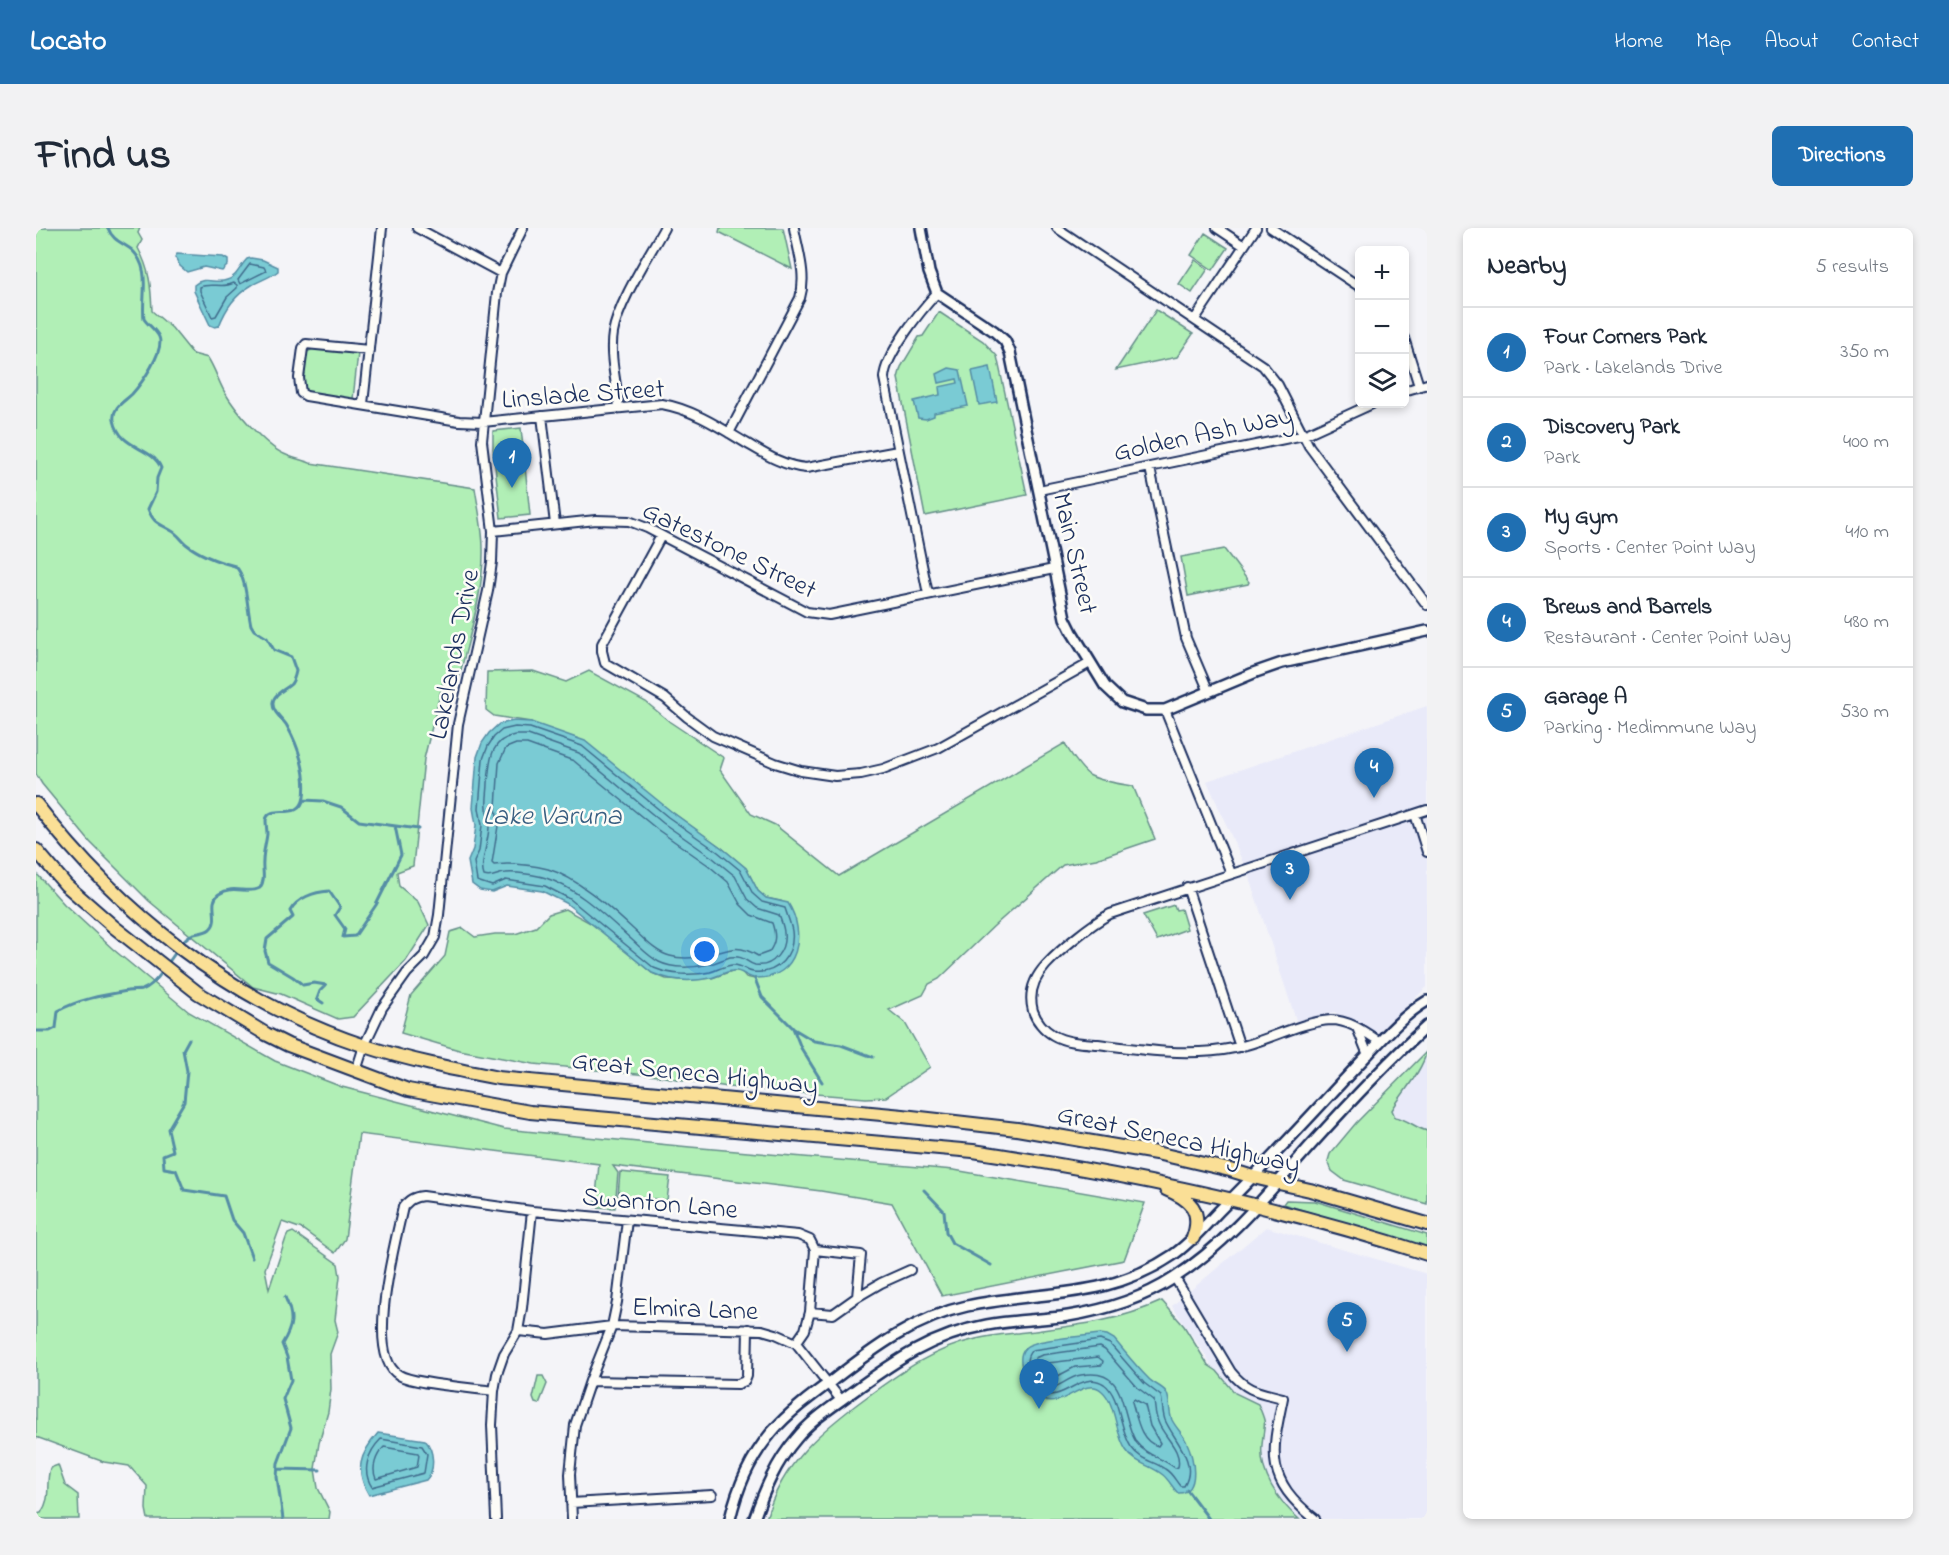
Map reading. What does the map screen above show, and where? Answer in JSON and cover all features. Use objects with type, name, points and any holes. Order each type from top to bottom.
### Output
[{"type":"main road","name":"Great Seneca Highway","points":[[36,804],[96,875],[135,914],[217,974],[270,1006],[364,1046],[440,1066],[498,1078],[1017,1129],[1156,1153],[1230,1170],[1253,1178],[1310,1190],[1427,1224]]},
{"type":"main road","name":"Great Seneca Highway","points":[[36,850],[66,885],[114,927],[198,993],[273,1038],[408,1090],[530,1112],[973,1150],[1125,1176],[1232,1198],[1365,1233],[1427,1254]]},
{"type":"main road","points":[[1125,1176],[1186,1198],[1196,1216],[1197,1227],[1193,1238]]},
{"type":"street","points":[[363,404],[382,228]]},
{"type":"street","points":[[417,228],[501,273]]},
{"type":"street","name":"Lakelands Drive","points":[[356,1071],[364,1046],[382,1008],[407,973],[424,956],[435,936],[458,724],[491,574],[493,531],[482,441],[497,293],[501,273],[523,228]]},
{"type":"street","points":[[619,408],[612,347],[615,324],[621,308],[664,228]]},
{"type":"street","points":[[729,433],[800,297],[803,286],[802,269],[794,228]]},
{"type":"street","points":[[921,228],[929,272],[937,293],[921,312],[884,369],[885,387],[928,594]]},
{"type":"street","points":[[1057,228],[1263,366],[1278,385],[1309,446],[1427,605]]},
{"type":"street","points":[[1217,228],[1244,246]]},
{"type":"street","points":[[1195,319],[1256,228]]},
{"type":"street","points":[[1271,228],[1355,285]]},
{"type":"street","name":"Main Street","points":[[937,293],[994,331],[1005,341],[1010,352],[1065,618],[1105,686],[1122,702],[1146,710],[1165,710],[1282,663],[1427,631]]},
{"type":"street","name":"Linslade Street","points":[[369,350],[306,344],[303,348],[299,378],[300,393],[306,396],[459,421],[483,422],[662,404],[691,413],[771,458],[796,467],[816,466],[898,451]]},
{"type":"street","points":[[1409,350],[1423,385]]},
{"type":"street","name":"Golden Ash Way","points":[[1039,489],[1304,435],[1363,408]]},
{"type":"street","points":[[542,416],[555,524]]},
{"type":"street","points":[[1150,468],[1186,638],[1209,692]]},
{"type":"street","name":"Gatestone Street","points":[[493,531],[596,520],[628,521],[647,528],[807,612],[829,615],[1054,570]]},
{"type":"street","points":[[661,536],[602,644],[605,663],[665,698],[713,736],[775,763],[801,771],[826,776],[844,776],[873,772],[909,760],[938,748],[1090,663]]},
{"type":"street","points":[[1165,710],[1231,873]]},
{"type":"street","points":[[1380,1042],[1358,1028],[1340,1021],[1322,1021],[1240,1047],[1218,1050],[1161,1051],[1066,1040],[1044,1028],[1033,1010],[1031,993],[1038,975],[1050,962],[1092,926],[1113,912],[1427,810]]},
{"type":"street","points":[[1415,814],[1427,852]]},
{"type":"street","points":[[1187,887],[1240,1047]]},
{"type":"street","points":[[730,1519],[748,1468],[770,1435],[793,1410],[899,1332],[933,1316],[984,1303],[1080,1291],[1121,1282],[1174,1254],[1253,1178],[1406,1016],[1427,1001]]},
{"type":"street","points":[[754,1519],[773,1473],[795,1440],[816,1418],[916,1349],[960,1331],[988,1325],[1069,1316],[1113,1306],[1143,1295],[1175,1278],[1259,1205],[1312,1144],[1427,1026]]},
{"type":"street","points":[[1358,1028],[1368,1055]]},
{"type":"street","name":"Swanton Lane","points":[[494,1391],[412,1380],[398,1375],[389,1366],[385,1356],[384,1302],[387,1279],[403,1207],[415,1197],[423,1196],[532,1211],[798,1235],[810,1240],[815,1250]]},
{"type":"street","points":[[496,1519],[492,1435],[494,1391],[504,1354],[518,1331],[532,1211]]},
{"type":"street","points":[[572,1519],[571,1450],[574,1425],[612,1326],[627,1220]]},
{"type":"street","points":[[841,1400],[796,1343],[805,1330],[810,1312],[815,1250],[861,1255],[857,1297]]},
{"type":"street","points":[[810,1312],[833,1314],[881,1282],[910,1270]]},
{"type":"street","points":[[1175,1278],[1231,1372],[1240,1383],[1251,1390],[1283,1398],[1274,1443],[1277,1474],[1287,1493],[1315,1519]]},
{"type":"street","name":"Elmira Lane","points":[[518,1331],[548,1334],[612,1326],[748,1329],[776,1334],[796,1343]]},
{"type":"street","points":[[590,1381],[738,1384],[745,1381],[747,1376],[748,1329]]},
{"type":"street","points":[[571,1503],[712,1495]]},
{"type":"shaded area","points":[[1427,706],[1427,987],[1363,1046],[1335,1012],[1297,1023],[1248,874],[1207,781]]},
{"type":"shaded area","points":[[1427,1052],[1427,1201],[1344,1170]]},
{"type":"shaded area","points":[[1266,1227],[1427,1274],[1427,1519],[1296,1519],[1282,1506],[1262,1470],[1206,1356],[1172,1306]]},
{"type":"green space","points":[[36,228],[140,228],[138,233],[142,240],[138,248],[149,279],[152,311],[172,328],[193,354],[208,358],[235,408],[259,435],[276,449],[310,463],[475,488],[483,541],[483,565],[478,598],[459,678],[443,682],[424,759],[413,866],[397,872],[399,886],[418,902],[429,925],[406,961],[353,1017],[338,1019],[281,994],[253,987],[149,901],[90,842],[36,774]]},
{"type":"green space","points":[[720,228],[783,228],[792,269],[719,232]]},
{"type":"green space","points":[[1205,233],[1228,248],[1213,270],[1191,255]]},
{"type":"green space","points":[[1195,260],[1208,269],[1192,293],[1179,284]]},
{"type":"green space","points":[[1156,310],[1193,334],[1177,357],[1116,370]]},
{"type":"green space","points":[[939,312],[983,341],[997,356],[1027,495],[925,516],[898,378],[901,367],[919,337],[923,336]]},
{"type":"green space","points":[[315,348],[358,353],[353,399],[311,393],[302,388],[305,353]]},
{"type":"green space","points":[[521,428],[530,515],[501,518],[493,431]]},
{"type":"green space","points":[[1224,549],[1249,582],[1248,584],[1188,596],[1181,557]]},
{"type":"green space","points":[[533,671],[566,682],[589,671],[646,702],[670,722],[724,758],[720,770],[751,814],[775,825],[839,876],[1065,743],[1089,775],[1104,781],[1133,786],[1155,839],[1096,859],[1063,865],[939,979],[929,984],[923,995],[889,1010],[905,1023],[930,1067],[886,1097],[866,1098],[728,1087],[658,1076],[534,1064],[459,1050],[401,1033],[411,995],[445,956],[450,932],[463,928],[475,937],[515,934],[536,927],[549,914],[565,909],[596,926],[652,973],[666,979],[712,978],[735,970],[741,971],[746,977],[755,979],[781,901],[766,898],[758,891],[746,868],[672,812],[531,722],[494,716],[486,710],[487,672]]},
{"type":"green space","points":[[36,873],[64,904],[114,950],[189,1012],[275,1061],[342,1087],[504,1129],[954,1170],[1145,1203],[1124,1260],[942,1296],[892,1203],[821,1191],[613,1166],[618,1173],[615,1208],[595,1207],[599,1164],[359,1134],[345,1239],[335,1253],[302,1229],[282,1222],[265,1269],[269,1289],[286,1238],[293,1232],[338,1264],[340,1276],[335,1320],[338,1332],[330,1354],[331,1389],[328,1412],[319,1443],[315,1469],[318,1488],[330,1512],[329,1519],[148,1519],[147,1486],[129,1466],[104,1462],[36,1437]]},
{"type":"green space","points":[[1174,905],[1176,910],[1181,909],[1187,929],[1157,940],[1143,915]]},
{"type":"green space","points":[[1427,1051],[1416,1074],[1392,1110],[1395,1117],[1427,1131],[1427,1204],[1344,1180],[1332,1171],[1328,1161],[1330,1154],[1356,1123]]},
{"type":"green space","points":[[620,1172],[670,1177],[667,1200],[618,1196]]},
{"type":"green space","points":[[1286,1200],[1315,1201],[1427,1235],[1427,1248],[1283,1204]]},
{"type":"green space","points":[[1162,1301],[1184,1326],[1208,1365],[1217,1371],[1235,1393],[1258,1404],[1264,1421],[1262,1455],[1267,1476],[1277,1495],[1299,1519],[766,1519],[782,1480],[806,1448],[851,1408],[919,1362],[960,1343],[1095,1322],[1129,1314]]},
{"type":"green space","points":[[538,1376],[543,1376],[547,1384],[539,1404],[535,1403],[533,1398]]},
{"type":"green space","points":[[58,1465],[65,1485],[78,1495],[79,1519],[36,1519],[36,1514],[41,1513],[46,1501],[50,1468]]},
{"type":"water","points":[[177,254],[223,257],[228,260],[228,265],[222,271],[204,267],[187,272],[175,257]]},
{"type":"water","points":[[247,259],[263,260],[278,267],[278,271],[241,293],[228,308],[219,326],[210,325],[194,291],[194,285],[206,280],[230,279]]},
{"type":"water","points":[[990,367],[997,402],[979,405],[972,371]]},
{"type":"water","points":[[949,368],[960,370],[968,406],[934,413],[934,416],[926,419],[918,418],[914,401],[940,395],[939,387],[958,383],[957,379],[939,383],[937,374]]},
{"type":"water","name":"Lake Varuna","points":[[514,721],[531,722],[585,741],[672,812],[746,868],[758,891],[766,898],[788,903],[794,915],[798,940],[790,962],[771,976],[757,978],[736,971],[696,980],[666,978],[652,973],[566,903],[542,891],[507,886],[492,892],[480,890],[472,884],[468,861],[473,849],[476,825],[473,808],[477,757],[489,733],[499,724]]},
{"type":"water","points":[[1100,1334],[1114,1339],[1148,1378],[1166,1392],[1172,1420],[1190,1449],[1192,1457],[1193,1481],[1185,1492],[1178,1493],[1163,1475],[1130,1455],[1122,1443],[1107,1396],[1102,1391],[1095,1387],[1088,1387],[1058,1401],[1050,1402],[1039,1398],[1029,1385],[1021,1361],[1021,1354],[1025,1348],[1048,1340]]},
{"type":"water","points":[[378,1433],[425,1440],[433,1460],[426,1480],[369,1495],[362,1478],[361,1462],[367,1448]]},
{"type":"waterway","points":[[108,228],[115,238],[138,257],[144,274],[144,319],[158,334],[160,343],[159,350],[146,375],[132,394],[117,408],[114,415],[117,430],[123,437],[129,443],[151,455],[161,468],[157,478],[156,492],[148,509],[150,514],[191,548],[210,558],[235,566],[242,577],[251,625],[254,630],[267,638],[274,650],[291,657],[296,671],[291,684],[277,695],[273,706],[291,734],[301,760],[305,788],[301,805],[291,811],[273,812],[266,820],[267,834],[260,888],[230,890],[219,894],[214,902],[214,921],[210,929],[193,934],[182,943]]},
{"type":"waterway","points":[[304,800],[323,801],[341,807],[359,821],[418,829]]},
{"type":"waterway","points":[[323,1003],[317,999],[320,991],[326,985],[314,983],[303,985],[268,962],[265,951],[267,939],[293,917],[290,911],[301,899],[329,891],[340,907],[335,915],[345,929],[343,937],[355,936],[376,905],[401,855],[395,826]]},
{"type":"waterway","points":[[166,966],[178,949]]},
{"type":"waterway","points":[[36,1031],[50,1031],[56,1028],[58,1011],[66,1007],[83,1000],[145,989],[163,971]]},
{"type":"waterway","points":[[755,979],[762,997],[793,1028],[801,1048],[822,1082]]},
{"type":"waterway","points":[[794,1029],[814,1041],[841,1045],[873,1057]]},
{"type":"waterway","points":[[189,1039],[183,1050],[187,1071],[184,1102],[168,1129],[173,1151],[163,1155],[164,1168],[176,1170],[184,1190],[224,1196],[232,1220],[243,1233],[252,1258]]},
{"type":"waterway","points":[[924,1190],[944,1211],[946,1232],[952,1243],[991,1265]]},
{"type":"waterway","points":[[283,1519],[277,1477],[278,1463],[291,1428],[283,1399],[291,1380],[282,1344],[291,1321],[285,1297]]},
{"type":"waterway","points":[[278,1469],[320,1470]]},
{"type":"waterway","points":[[1187,1490],[1209,1519]]},
{"type":"place","name":"Four Corners Park","points":[[512,488]]},
{"type":"place","name":"Brews and Barrels","points":[[1374,798]]},
{"type":"place","name":"My Gym","points":[[1290,900]]},
{"type":"place","name":"Garage A","points":[[1347,1352]]},
{"type":"place","name":"Discovery Park","points":[[1039,1409]]}]
